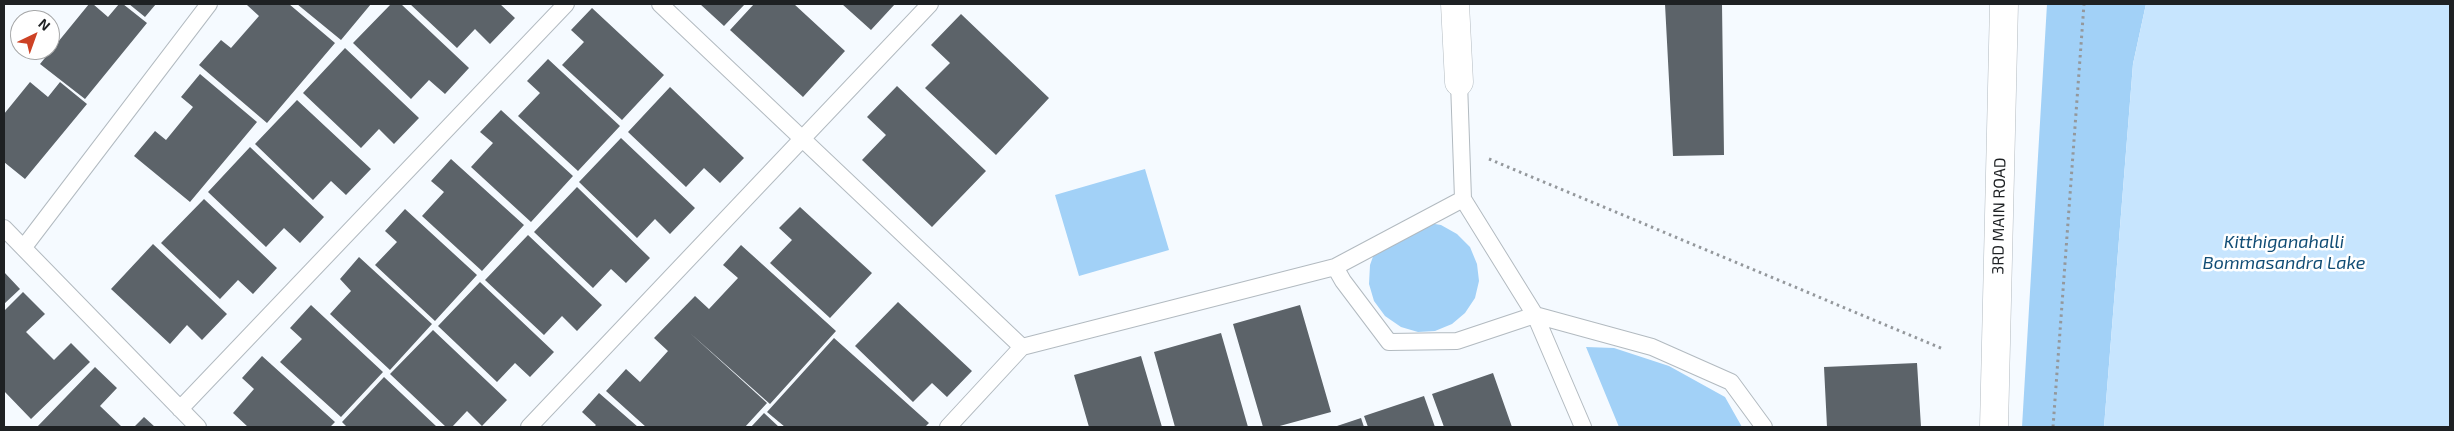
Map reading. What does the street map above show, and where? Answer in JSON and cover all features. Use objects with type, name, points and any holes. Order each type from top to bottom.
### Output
[{"type":"street","points":[[1455,4],[1459,82]]},
{"type":"street","name":"3RD MAIN ROAD","points":[[1994,427],[2004,4]]},
{"type":"lane","points":[[24,247],[209,4]]},
{"type":"lane","points":[[180,409],[566,4]]},
{"type":"lane","points":[[660,4],[1022,347]]},
{"type":"lane","points":[[529,427],[930,4]]},
{"type":"lane","points":[[1459,82],[1463,200],[1534,315],[1583,427]]},
{"type":"lane","points":[[948,427],[1022,347],[1335,267],[1463,200]]},
{"type":"lane","points":[[4,228],[198,427]]},
{"type":"lane","points":[[1335,267],[1343,281],[1388,342],[1457,341],[1534,315],[1652,347],[1732,382],[1764,427]]},
{"type":"path","points":[[2053,427],[2084,4]]},
{"type":"path","points":[[1461,147],[1943,349]]},
{"type":"shaded area","points":[[2047,4],[2146,4],[2133,64],[2104,427],[2022,427]]},
{"type":"shaded area","points":[[1145,169],[1169,250],[1079,276],[1055,195]]},
{"type":"shaded area","points":[[1423,222],[1441,225],[1457,234],[1470,247],[1477,264],[1479,281],[1475,298],[1465,313],[1452,324],[1435,331],[1418,332],[1401,327],[1385,316],[1374,301],[1369,284],[1370,265],[1376,248]]},
{"type":"shaded area","points":[[1586,347],[1614,348],[1669,366],[1725,397],[1742,427],[1619,427]]},
{"type":"water","name":"Kitthiganahalli Bommasandra Lake","points":[[2146,4],[2450,4],[2450,427],[2104,427],[2133,64]]},
{"type":"building","points":[[89,4],[93,4],[108,17],[119,4],[123,4],[147,23],[85,99],[40,64],[43,60],[60,60],[60,40]]},
{"type":"building","points":[[129,4],[156,4],[145,17]]},
{"type":"building","points":[[248,4],[289,4],[335,43],[267,123],[199,65],[221,40],[231,48],[259,16]]},
{"type":"building","points":[[297,4],[371,4],[341,40]]},
{"type":"building","points":[[391,4],[401,4],[469,68],[445,94],[429,80],[411,99],[353,43]]},
{"type":"building","points":[[410,4],[500,4],[515,18],[490,44],[475,29],[457,48]]},
{"type":"building","points":[[700,4],[745,4],[724,26]]},
{"type":"building","points":[[754,4],[794,4],[845,51],[803,97],[730,30]]},
{"type":"building","points":[[842,4],[895,4],[871,30]]},
{"type":"building","points":[[1665,4],[1722,4],[1724,155],[1673,156]]},
{"type":"building","points":[[592,8],[664,75],[622,120],[562,65],[584,42],[571,30]]},
{"type":"building","points":[[961,14],[1049,98],[996,155],[925,88],[950,63],[931,45]]},
{"type":"building","points":[[345,48],[419,118],[394,144],[379,129],[361,148],[303,93]]},
{"type":"building","points":[[548,59],[620,126],[578,171],[518,116],[540,93],[527,81]]},
{"type":"building","points":[[200,74],[257,122],[190,202],[134,156],[155,131],[166,140],[193,107],[181,97]]},
{"type":"building","points":[[30,82],[48,97],[60,82],[87,104],[25,179],[4,162],[4,114]]},
{"type":"building","points":[[897,86],[986,171],[932,227],[862,160],[886,135],[867,117]]},
{"type":"building","points":[[670,87],[744,158],[720,183],[704,168],[686,187],[628,132]]},
{"type":"building","points":[[297,100],[371,169],[346,195],[331,181],[313,200],[255,144]]},
{"type":"building","points":[[501,110],[573,176],[531,222],[471,167],[493,143],[480,132]]},
{"type":"building","points":[[621,138],[695,208],[670,234],[655,219],[637,238],[579,182]]},
{"type":"building","points":[[250,147],[324,217],[300,243],[284,228],[266,247],[208,192]]},
{"type":"building","points":[[451,159],[524,225],[482,271],[422,216],[444,192],[431,181]]},
{"type":"building","points":[[577,187],[650,258],[626,283],[611,269],[593,288],[534,232]]},
{"type":"building","points":[[204,199],[277,268],[253,294],[238,280],[220,299],[161,243]]},
{"type":"building","points":[[800,207],[872,273],[830,318],[770,263],[792,240],[779,228]]},
{"type":"building","points":[[405,209],[477,275],[435,321],[375,265],[397,242],[385,231]]},
{"type":"building","points":[[528,235],[602,305],[577,331],[562,316],[544,335],[485,280]]},
{"type":"building","points":[[153,244],[227,314],[202,340],[187,325],[170,344],[111,289]]},
{"type":"building","points":[[741,245],[836,331],[770,404],[690,333],[767,403],[745,427],[646,427],[606,391],[626,369],[640,382],[668,351],[654,338],[695,296],[709,309],[738,278],[723,265]]},
{"type":"building","points":[[359,257],[432,324],[390,370],[330,314],[351,291],[340,279]]},
{"type":"building","points":[[4,272],[20,289],[4,304]]},
{"type":"building","points":[[480,282],[554,352],[530,377],[515,363],[497,382],[438,326]]},
{"type":"building","points":[[23,292],[45,314],[26,332],[54,360],[71,343],[90,362],[31,419],[4,391],[4,311]]},
{"type":"building","points":[[898,302],[972,371],[947,397],[932,383],[913,402],[855,346]]},
{"type":"building","points":[[311,305],[383,372],[341,417],[280,362],[302,339],[290,328]]},
{"type":"building","points":[[1300,305],[1331,412],[1276,427],[1263,427],[1233,324]]},
{"type":"building","points":[[433,330],[507,400],[482,426],[467,411],[452,427],[446,427],[390,374]]},
{"type":"building","points":[[1221,333],[1248,427],[1175,427],[1154,352]]},
{"type":"building","points":[[834,338],[929,423],[925,427],[785,427],[767,412]]},
{"type":"building","points":[[262,356],[335,422],[330,427],[248,427],[233,413],[254,389],[242,378]]},
{"type":"building","points":[[1141,356],[1162,427],[1089,427],[1074,375]]},
{"type":"building","points":[[1917,363],[1921,427],[1827,427],[1824,367]]},
{"type":"building","points":[[95,367],[117,388],[100,406],[122,427],[37,427]]},
{"type":"building","points":[[1493,373],[1512,427],[1444,427],[1432,394]]},
{"type":"building","points":[[384,377],[437,427],[347,427],[342,422]]},
{"type":"building","points":[[599,393],[638,427],[594,427],[596,425],[582,412]]},
{"type":"building","points":[[1424,396],[1435,427],[1368,427],[1364,416]]},
{"type":"building","points":[[764,413],[779,427],[751,427]]},
{"type":"building","points":[[144,417],[155,427],[134,427]]},
{"type":"building","points":[[1361,418],[1364,427],[1334,427]]}]
